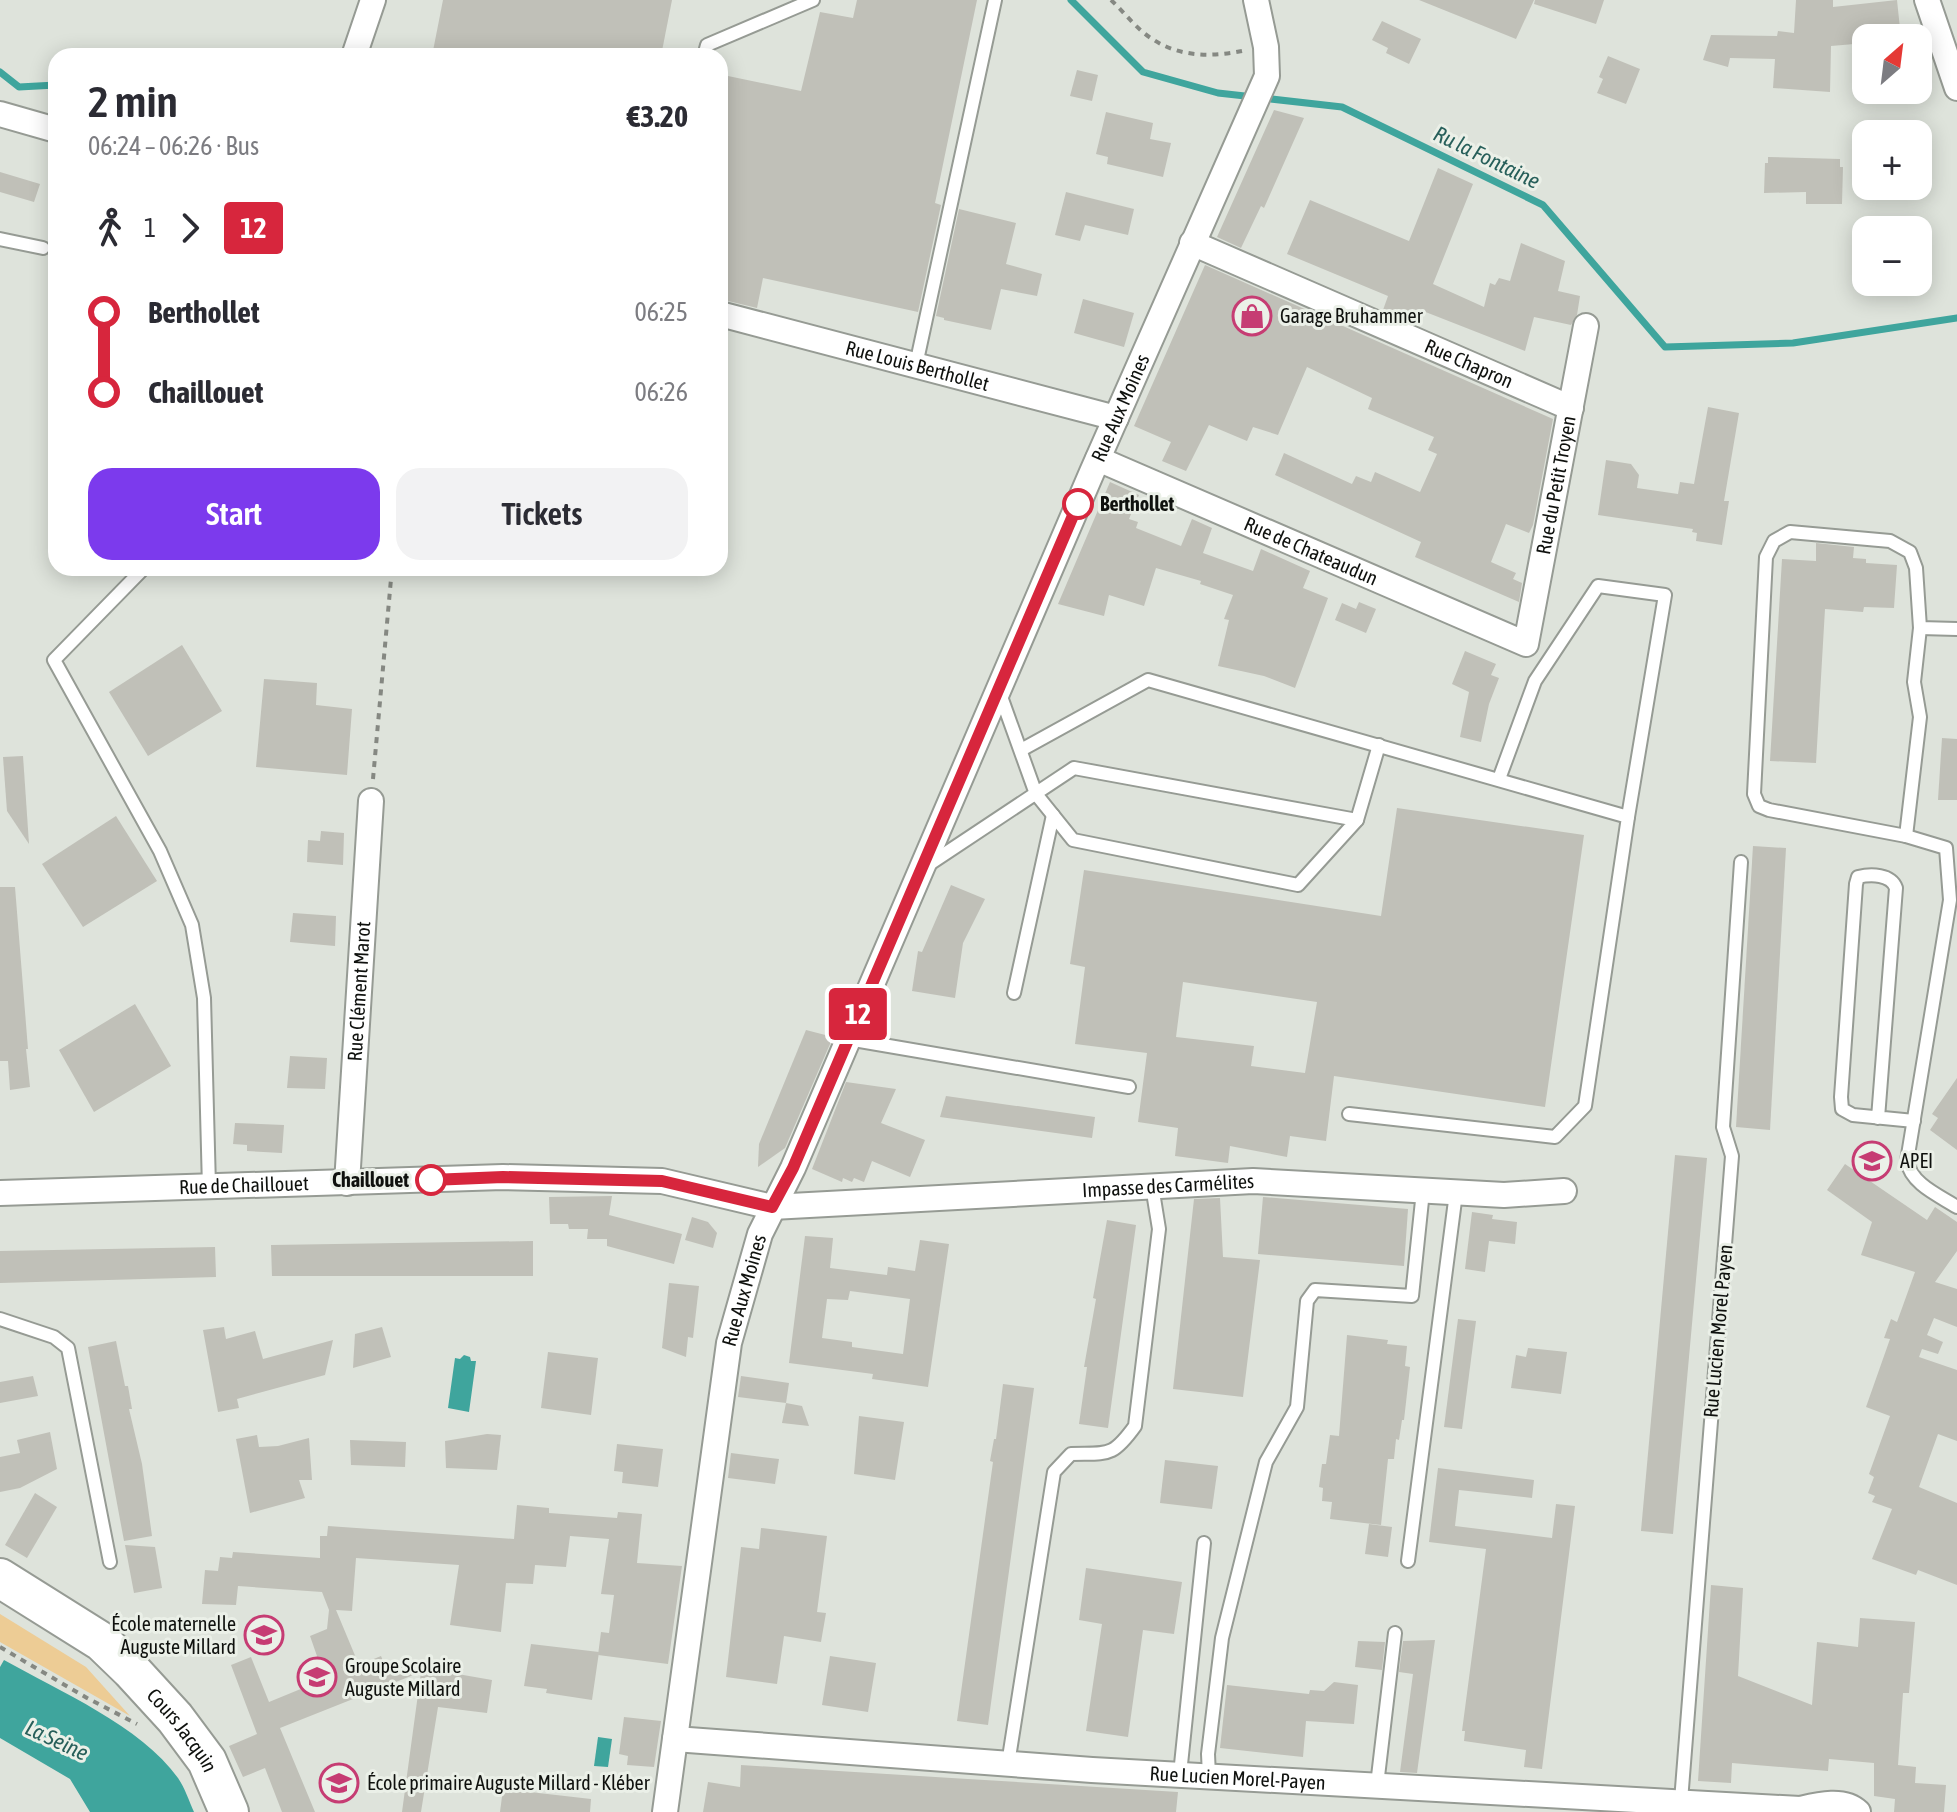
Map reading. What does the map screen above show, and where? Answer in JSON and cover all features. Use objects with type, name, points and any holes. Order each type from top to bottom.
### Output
[{"type":"main road","name":"Cours Jacquin","points":[[0,1578],[102,1642],[131,1670],[175,1718],[207,1761],[229,1812]]},
{"type":"street","points":[[357,48],[373,0]]},
{"type":"street","points":[[1927,0],[1957,88]]},
{"type":"street","name":"Rue Aux Moines","points":[[665,1812],[729,1343],[760,1234],[793,1168],[998,688],[1267,76],[1262,2]]},
{"type":"street","points":[[0,114],[48,128]]},
{"type":"street","name":"Rue Chapron","points":[[1192,243],[1571,408]]},
{"type":"street","name":"Rue Louis Berthollet","points":[[728,316],[1116,418]]},
{"type":"street","name":"Rue du Petit Troyen","points":[[1526,644],[1586,326]]},
{"type":"street","name":"Rue de Chateaudun","points":[[1098,459],[1526,644]]},
{"type":"street","name":"Rue Clément Marot","points":[[347,1183],[371,801]]},
{"type":"street","name":"Rue de Chaillouet","points":[[0,1193],[503,1177],[662,1181],[772,1207]]},
{"type":"street","name":"Impasse des Carmélites","points":[[772,1207],[1253,1181],[1504,1195],[1564,1191]]},
{"type":"street","name":"Rue Lucien Morel-Payen","points":[[675,1739],[1008,1764],[1802,1810],[1824,1803],[1853,1807],[1858,1812]]},
{"type":"lane","points":[[706,48],[707,45],[813,0]]},
{"type":"lane","points":[[916,365],[995,0]]},
{"type":"lane","points":[[0,239],[43,248]]},
{"type":"lane","points":[[1906,836],[1920,717],[1914,682],[1920,628],[1916,568],[1910,552],[1890,541],[1790,532],[1774,541],[1766,557],[1754,794],[1759,806],[1769,810],[1952,848],[1950,900],[1907,1161],[1909,1173],[1957,1207]]},
{"type":"lane","points":[[136,576],[54,660],[160,851],[192,925],[204,998],[209,1187]]},
{"type":"lane","points":[[1349,1114],[1555,1137],[1585,1106],[1665,595],[1598,586],[1535,681],[1499,779]]},
{"type":"lane","points":[[1920,628],[1957,629]]},
{"type":"lane","points":[[1021,750],[1148,680],[1628,817]]},
{"type":"lane","points":[[998,688],[1036,794],[1073,840],[1298,885],[1357,820],[1379,745]]},
{"type":"lane","points":[[919,872],[1074,768],[1357,820]]},
{"type":"lane","points":[[1014,993],[1053,815]]},
{"type":"lane","name":"Rue Lucien Morel Payen","points":[[1681,1801],[1732,1156],[1723,1127],[1741,862]]},
{"type":"lane","points":[[1878,1118],[1896,888],[1894,882],[1886,877],[1862,876],[1858,877],[1856,884],[1842,1109],[1853,1115],[1878,1118],[1914,1121]]},
{"type":"lane","points":[[848,1039],[1129,1087]]},
{"type":"lane","points":[[1008,1764],[1054,1472],[1071,1454],[1110,1453],[1135,1426],[1159,1229],[1152,1186]]},
{"type":"lane","points":[[1209,1776],[1208,1754],[1222,1638],[1266,1462],[1297,1407],[1307,1301],[1315,1290],[1412,1296],[1423,1191]]},
{"type":"lane","points":[[1408,1561],[1456,1193]]},
{"type":"lane","points":[[0,1319],[54,1337],[68,1348],[110,1562]]},
{"type":"lane","points":[[1180,1774],[1204,1543]]},
{"type":"lane","points":[[1377,1785],[1395,1633]]},
{"type":"path","points":[[1111,0],[1154,40],[1189,54],[1215,57],[1266,47]]},
{"type":"path","points":[[371,801],[391,576]]},
{"type":"path","points":[[0,1647],[126,1720],[147,1727]]},
{"type":"shaded area","points":[[0,1614],[86,1667],[130,1716],[0,1642]]},
{"type":"water","points":[[464,1355],[476,1361],[469,1412],[448,1408],[455,1358],[460,1359]]},
{"type":"water","name":"La Seine","points":[[4,1660],[98,1711],[143,1742],[178,1778],[194,1812],[90,1812],[70,1779],[0,1738],[0,1667]]},
{"type":"water","points":[[598,1737],[612,1739],[608,1767],[594,1766]]},
{"type":"building","points":[[443,0],[672,0],[663,48],[434,48]]},
{"type":"building","points":[[857,0],[977,0],[935,203],[941,205],[918,312],[763,278],[757,308],[728,301],[728,76],[801,91],[820,12],[853,18]]},
{"type":"building","points":[[1419,0],[1534,0],[1516,39]]},
{"type":"building","points":[[1535,0],[1604,0],[1596,24],[1534,4]]},
{"type":"building","points":[[1796,0],[1833,0],[1833,7],[1897,0],[1900,24],[1852,24],[1852,44],[1831,46],[1830,92],[1773,88],[1775,59],[1730,58],[1728,67],[1703,60],[1711,35],[1777,36],[1778,31],[1794,33]]},
{"type":"building","points":[[1382,21],[1421,39],[1409,64],[1386,53],[1388,48],[1372,40]]},
{"type":"building","points":[[1608,56],[1640,69],[1626,104],[1597,93],[1603,79],[1599,77]]},
{"type":"building","points":[[1077,70],[1098,75],[1092,101],[1070,96]]},
{"type":"building","points":[[1274,110],[1304,118],[1264,208],[1261,206],[1241,248],[1217,237]]},
{"type":"building","points":[[1106,112],[1153,123],[1150,139],[1171,143],[1163,177],[1107,164],[1108,157],[1096,154]]},
{"type":"building","points":[[1768,157],[1840,159],[1840,167],[1843,167],[1842,204],[1806,204],[1806,192],[1764,193]]},
{"type":"building","points":[[1438,168],[1473,184],[1433,284],[1484,307],[1490,283],[1495,285],[1499,278],[1510,281],[1521,243],[1565,261],[1558,291],[1580,296],[1577,315],[1571,325],[1534,317],[1525,351],[1423,311],[1417,325],[1383,310],[1388,296],[1287,254],[1310,200],[1409,241]]},
{"type":"building","points":[[0,172],[40,184],[34,202],[0,192]]},
{"type":"building","points":[[1066,192],[1134,209],[1128,235],[1085,225],[1080,241],[1055,235]]},
{"type":"building","points":[[959,209],[1016,223],[1006,264],[1042,274],[1037,296],[1001,289],[991,330],[936,316]]},
{"type":"building","points":[[1205,265],[1553,419],[1533,525],[1529,533],[1506,524],[1491,562],[1516,573],[1513,579],[1522,583],[1519,602],[1415,557],[1421,542],[1275,475],[1284,453],[1352,484],[1356,476],[1371,482],[1375,472],[1420,492],[1437,454],[1428,450],[1434,437],[1368,409],[1372,398],[1307,367],[1278,435],[1253,427],[1247,441],[1209,425],[1186,471],[1162,461],[1171,442],[1134,426]]},
{"type":"building","points":[[1083,299],[1134,313],[1124,347],[1074,333]]},
{"type":"building","points":[[1708,407],[1739,413],[1724,501],[1729,501],[1722,545],[1696,541],[1697,533],[1692,532],[1693,529],[1598,515],[1606,460],[1631,464],[1639,475],[1637,488],[1678,494],[1680,482],[1694,484]]},
{"type":"building","points":[[1110,482],[1139,495],[1129,519],[1138,522],[1136,528],[1181,546],[1192,519],[1212,528],[1203,553],[1253,571],[1261,549],[1310,571],[1303,588],[1328,598],[1295,688],[1264,676],[1218,666],[1229,620],[1224,619],[1233,595],[1200,584],[1201,581],[1156,568],[1144,606],[1109,595],[1104,616],[1058,604]]},
{"type":"building","points":[[1816,543],[1854,547],[1853,558],[1866,559],[1866,563],[1897,565],[1894,608],[1864,607],[1863,612],[1825,609],[1816,763],[1770,761],[1782,559],[1816,561]]},
{"type":"building","points":[[1359,602],[1376,609],[1366,633],[1335,620],[1342,603],[1356,609]]},
{"type":"building","points":[[182,645],[222,711],[148,756],[109,692]]},
{"type":"building","points":[[1465,651],[1496,664],[1491,675],[1499,678],[1489,704],[1481,742],[1460,737],[1469,692],[1452,684]]},
{"type":"building","points":[[264,679],[317,683],[316,705],[352,709],[347,775],[256,767]]},
{"type":"building","points":[[1942,738],[1957,739],[1957,800],[1938,800]]},
{"type":"building","points":[[23,756],[29,844],[7,811],[3,757]]},
{"type":"building","points":[[1397,808],[1584,835],[1545,1107],[1334,1076],[1326,1141],[1290,1136],[1287,1157],[1230,1146],[1228,1163],[1175,1156],[1178,1128],[1138,1122],[1147,1053],[1075,1044],[1085,967],[1070,964],[1084,870],[1381,916]],"holes":[[[1183,982],[1317,1002],[1305,1073],[1251,1066],[1254,1046],[1176,1037]]]},
{"type":"building","points":[[116,816],[157,881],[83,927],[42,864]]},
{"type":"building","points":[[321,831],[344,833],[343,865],[307,862],[308,840],[320,841]]},
{"type":"building","points":[[1753,846],[1786,848],[1770,1130],[1736,1127]]},
{"type":"building","points":[[951,885],[985,899],[963,943],[955,998],[912,991],[918,951],[922,952]]},
{"type":"building","points":[[0,887],[15,887],[30,1087],[10,1090],[8,1061],[0,1061]]},
{"type":"building","points":[[293,913],[336,916],[335,946],[290,942]]},
{"type":"building","points":[[135,1004],[171,1066],[94,1112],[59,1050]]},
{"type":"building","points":[[806,1030],[833,1037],[785,1148],[758,1167],[759,1144]]},
{"type":"building","points":[[290,1056],[327,1058],[325,1089],[287,1088]]},
{"type":"building","points":[[1957,1078],[1957,1150],[1930,1130],[1938,1118],[1932,1114]]},
{"type":"building","points":[[846,1082],[896,1089],[881,1123],[925,1140],[910,1177],[872,1161],[864,1182],[843,1178],[842,1182],[812,1169]]},
{"type":"building","points":[[946,1096],[1095,1117],[1092,1138],[940,1117]]},
{"type":"building","points":[[235,1123],[284,1125],[282,1153],[247,1151],[247,1145],[233,1144]]},
{"type":"building","points":[[1675,1155],[1707,1158],[1673,1534],[1641,1531]]},
{"type":"building","points":[[1845,1164],[1927,1220],[1935,1207],[1957,1222],[1957,1251],[1935,1282],[1957,1289],[1957,1327],[1934,1318],[1927,1335],[1943,1342],[1938,1354],[1922,1349],[1919,1357],[1957,1370],[1957,1441],[1938,1434],[1919,1487],[1957,1503],[1957,1585],[1918,1570],[1916,1575],[1872,1559],[1892,1509],[1872,1502],[1875,1496],[1868,1493],[1874,1477],[1869,1474],[1890,1416],[1866,1407],[1890,1339],[1884,1338],[1891,1319],[1897,1322],[1915,1272],[1861,1255],[1872,1222],[1827,1190]]},
{"type":"building","points":[[612,1196],[609,1215],[682,1234],[674,1264],[607,1246],[607,1239],[587,1239],[588,1229],[569,1229],[568,1224],[550,1224],[549,1197]]},
{"type":"building","points":[[1263,1197],[1408,1209],[1404,1266],[1258,1254]]},
{"type":"building","points":[[1220,1198],[1223,1257],[1260,1260],[1243,1397],[1173,1389],[1194,1199]]},
{"type":"building","points":[[1472,1212],[1493,1215],[1492,1219],[1517,1222],[1515,1244],[1489,1241],[1485,1272],[1465,1269]]},
{"type":"building","points":[[692,1217],[708,1222],[717,1233],[713,1248],[685,1240]]},
{"type":"building","points":[[1107,1220],[1136,1225],[1108,1428],[1079,1424],[1087,1367],[1084,1367],[1096,1299],[1093,1298]]},
{"type":"building","points":[[805,1236],[833,1238],[830,1268],[887,1275],[888,1267],[915,1271],[920,1240],[949,1244],[928,1387],[872,1379],[873,1374],[789,1363]],"holes":[[[850,1291],[910,1299],[903,1354],[852,1347],[852,1342],[822,1338],[827,1299],[848,1300]]]},
{"type":"building","points":[[533,1241],[533,1276],[272,1276],[271,1245]]},
{"type":"building","points":[[215,1247],[216,1277],[0,1283],[0,1251]]},
{"type":"building","points":[[669,1283],[699,1286],[693,1338],[688,1337],[686,1357],[662,1348]]},
{"type":"building","points":[[1458,1319],[1476,1321],[1462,1429],[1444,1427]]},
{"type":"building","points":[[224,1327],[226,1339],[255,1331],[263,1359],[333,1340],[325,1375],[237,1399],[239,1408],[218,1412],[203,1330]]},
{"type":"building","points":[[382,1327],[391,1357],[353,1368],[355,1334]]},
{"type":"building","points":[[1347,1335],[1388,1340],[1387,1344],[1407,1346],[1405,1366],[1410,1367],[1404,1420],[1399,1440],[1396,1439],[1394,1459],[1388,1459],[1381,1525],[1330,1519],[1332,1502],[1322,1501],[1323,1488],[1319,1487],[1330,1435],[1339,1436]]},
{"type":"building","points":[[116,1341],[125,1386],[128,1386],[132,1409],[129,1409],[142,1464],[152,1536],[124,1541],[88,1347]]},
{"type":"building","points":[[1528,1348],[1567,1352],[1561,1394],[1511,1388],[1516,1355],[1526,1357]]},
{"type":"building","points":[[548,1352],[598,1358],[591,1415],[541,1408]]},
{"type":"building","points":[[33,1376],[38,1396],[0,1403],[0,1382]]},
{"type":"building","points":[[741,1376],[789,1383],[786,1403],[738,1397]]},
{"type":"building","points":[[1003,1384],[1034,1388],[988,1725],[957,1721],[993,1462],[990,1461]]},
{"type":"building","points":[[786,1403],[802,1406],[809,1426],[782,1423]]},
{"type":"building","points":[[859,1416],[904,1422],[895,1480],[854,1474]]},
{"type":"building","points":[[50,1432],[57,1469],[20,1488],[0,1492],[0,1457],[20,1453],[17,1440]]},
{"type":"building","points":[[487,1434],[501,1435],[497,1470],[446,1468],[445,1441]]},
{"type":"building","points":[[257,1435],[259,1447],[309,1438],[312,1480],[299,1480],[305,1498],[250,1513],[236,1439]]},
{"type":"building","points":[[350,1440],[406,1442],[405,1467],[351,1465]]},
{"type":"building","points":[[617,1444],[663,1449],[658,1487],[622,1483],[623,1472],[614,1471]]},
{"type":"building","points":[[731,1453],[779,1459],[775,1484],[728,1478]]},
{"type":"building","points":[[1165,1460],[1218,1466],[1212,1509],[1160,1503]]},
{"type":"building","points":[[1438,1468],[1534,1480],[1532,1498],[1459,1490],[1455,1526],[1552,1538],[1556,1504],[1575,1506],[1542,1769],[1524,1767],[1526,1750],[1464,1741],[1465,1731],[1462,1731],[1486,1549],[1429,1542]]},
{"type":"building","points":[[35,1493],[57,1507],[27,1558],[5,1545]]},
{"type":"building","points":[[517,1505],[549,1508],[549,1513],[617,1518],[618,1512],[642,1514],[637,1563],[682,1566],[668,1664],[598,1655],[601,1632],[609,1633],[614,1595],[601,1594],[609,1539],[570,1536],[566,1567],[535,1565],[533,1584],[506,1583],[501,1632],[450,1625],[459,1565],[356,1558],[352,1611],[336,1610],[359,1665],[381,1656],[383,1661],[492,1680],[487,1713],[438,1707],[421,1812],[402,1812],[421,1672],[280,1728],[315,1812],[282,1812],[265,1768],[243,1777],[229,1746],[257,1734],[231,1665],[251,1657],[269,1702],[325,1679],[310,1636],[327,1629],[329,1610],[322,1592],[238,1586],[236,1605],[202,1604],[205,1570],[218,1571],[220,1557],[232,1558],[233,1552],[320,1558],[320,1536],[327,1536],[328,1526],[514,1539]]},
{"type":"building","points":[[1369,1524],[1392,1527],[1388,1557],[1365,1554]]},
{"type":"building","points":[[761,1528],[827,1536],[817,1612],[826,1613],[821,1642],[784,1636],[777,1684],[726,1677],[741,1547],[759,1549]]},
{"type":"building","points":[[125,1545],[155,1547],[162,1588],[134,1593]]},
{"type":"building","points":[[1086,1568],[1182,1582],[1174,1634],[1143,1630],[1128,1737],[1086,1731],[1102,1624],[1079,1620]]},
{"type":"building","points":[[1711,1585],[1743,1588],[1738,1676],[1812,1705],[1817,1642],[1858,1647],[1860,1618],[1915,1622],[1909,1693],[1903,1693],[1898,1765],[1916,1767],[1915,1783],[1946,1785],[1944,1812],[1894,1812],[1895,1799],[1874,1796],[1874,1763],[1829,1759],[1828,1771],[1732,1763],[1731,1783],[1698,1781]]},
{"type":"building","points":[[1435,1640],[1417,1773],[1400,1772],[1413,1674],[1399,1672],[1403,1641]]},
{"type":"building","points":[[1358,1641],[1385,1642],[1382,1670],[1355,1667]]},
{"type":"building","points":[[531,1644],[599,1652],[592,1700],[546,1693],[547,1689],[524,1686]]},
{"type":"building","points":[[830,1656],[876,1663],[868,1712],[822,1705]]},
{"type":"building","points":[[1334,1682],[1358,1685],[1354,1724],[1306,1721],[1303,1757],[1220,1748],[1227,1685],[1309,1694],[1310,1690],[1324,1691]]},
{"type":"building","points":[[624,1717],[661,1721],[654,1767],[627,1765],[628,1756],[619,1754]]},
{"type":"building","points":[[741,1765],[1178,1792],[1176,1812],[703,1812],[708,1782],[740,1787]]},
{"type":"building","points":[[503,1789],[591,1799],[590,1812],[500,1812]]},
{"type":"waterway","name":"Ru la Fontaine","points":[[1071,0],[1143,72],[1218,93],[1342,107],[1543,205],[1665,347],[1793,343],[1957,318]]},
{"type":"waterway","points":[[0,72],[19,87],[48,85]]},
{"type":"bus line","name":"12","points":[[431,1180],[503,1177],[662,1181],[772,1207],[793,1168],[1078,504]]},
{"type":"place","name":"Garage Bruhammer","points":[[1252,316]]},
{"type":"place","name":"Berthollet","points":[[1078,504]]},
{"type":"place","name":"APEI","points":[[1872,1161]]},
{"type":"place","name":"Chaillouet","points":[[431,1180]]},
{"type":"place","name":"École maternelle Auguste Millard","points":[[264,1635]]},
{"type":"place","name":"Groupe Scolaire Auguste Millard","points":[[317,1677]]},
{"type":"place","name":"École primaire Auguste Millard - Kléber","points":[[339,1783]]}]
